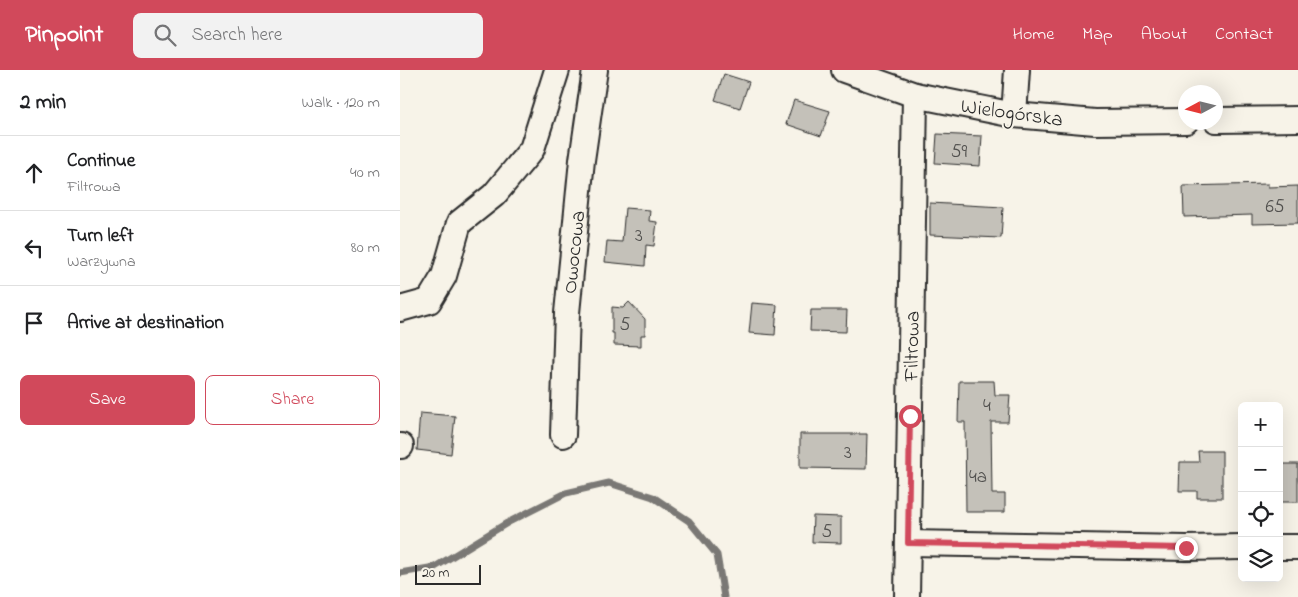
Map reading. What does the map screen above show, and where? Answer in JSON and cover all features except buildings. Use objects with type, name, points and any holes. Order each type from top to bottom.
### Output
[{"type":"street","points":[[400,309],[429,301],[444,276],[459,223],[494,194],[532,149],[557,70]]},
{"type":"street","name":"Owocowa","points":[[563,435],[567,313],[582,160],[595,70]]},
{"type":"street","name":"Wielogórska","points":[[844,70],[915,95],[1014,115],[1095,122],[1178,121]]},
{"type":"street","points":[[1014,115],[1017,70]]},
{"type":"street","name":"Filtrowa","points":[[907,597],[915,95]]},
{"type":"street","points":[[1223,120],[1298,119]]},
{"type":"street","points":[[908,543],[1186,548],[1238,547]]},
{"type":"street","points":[[1283,546],[1298,547]]},
{"type":"waterway","points":[[400,573],[435,567],[507,523],[566,493],[609,483],[653,497],[689,521],[717,555],[724,597]]},
{"type":"route","points":[[910,416],[908,543],[1186,548]]}]
